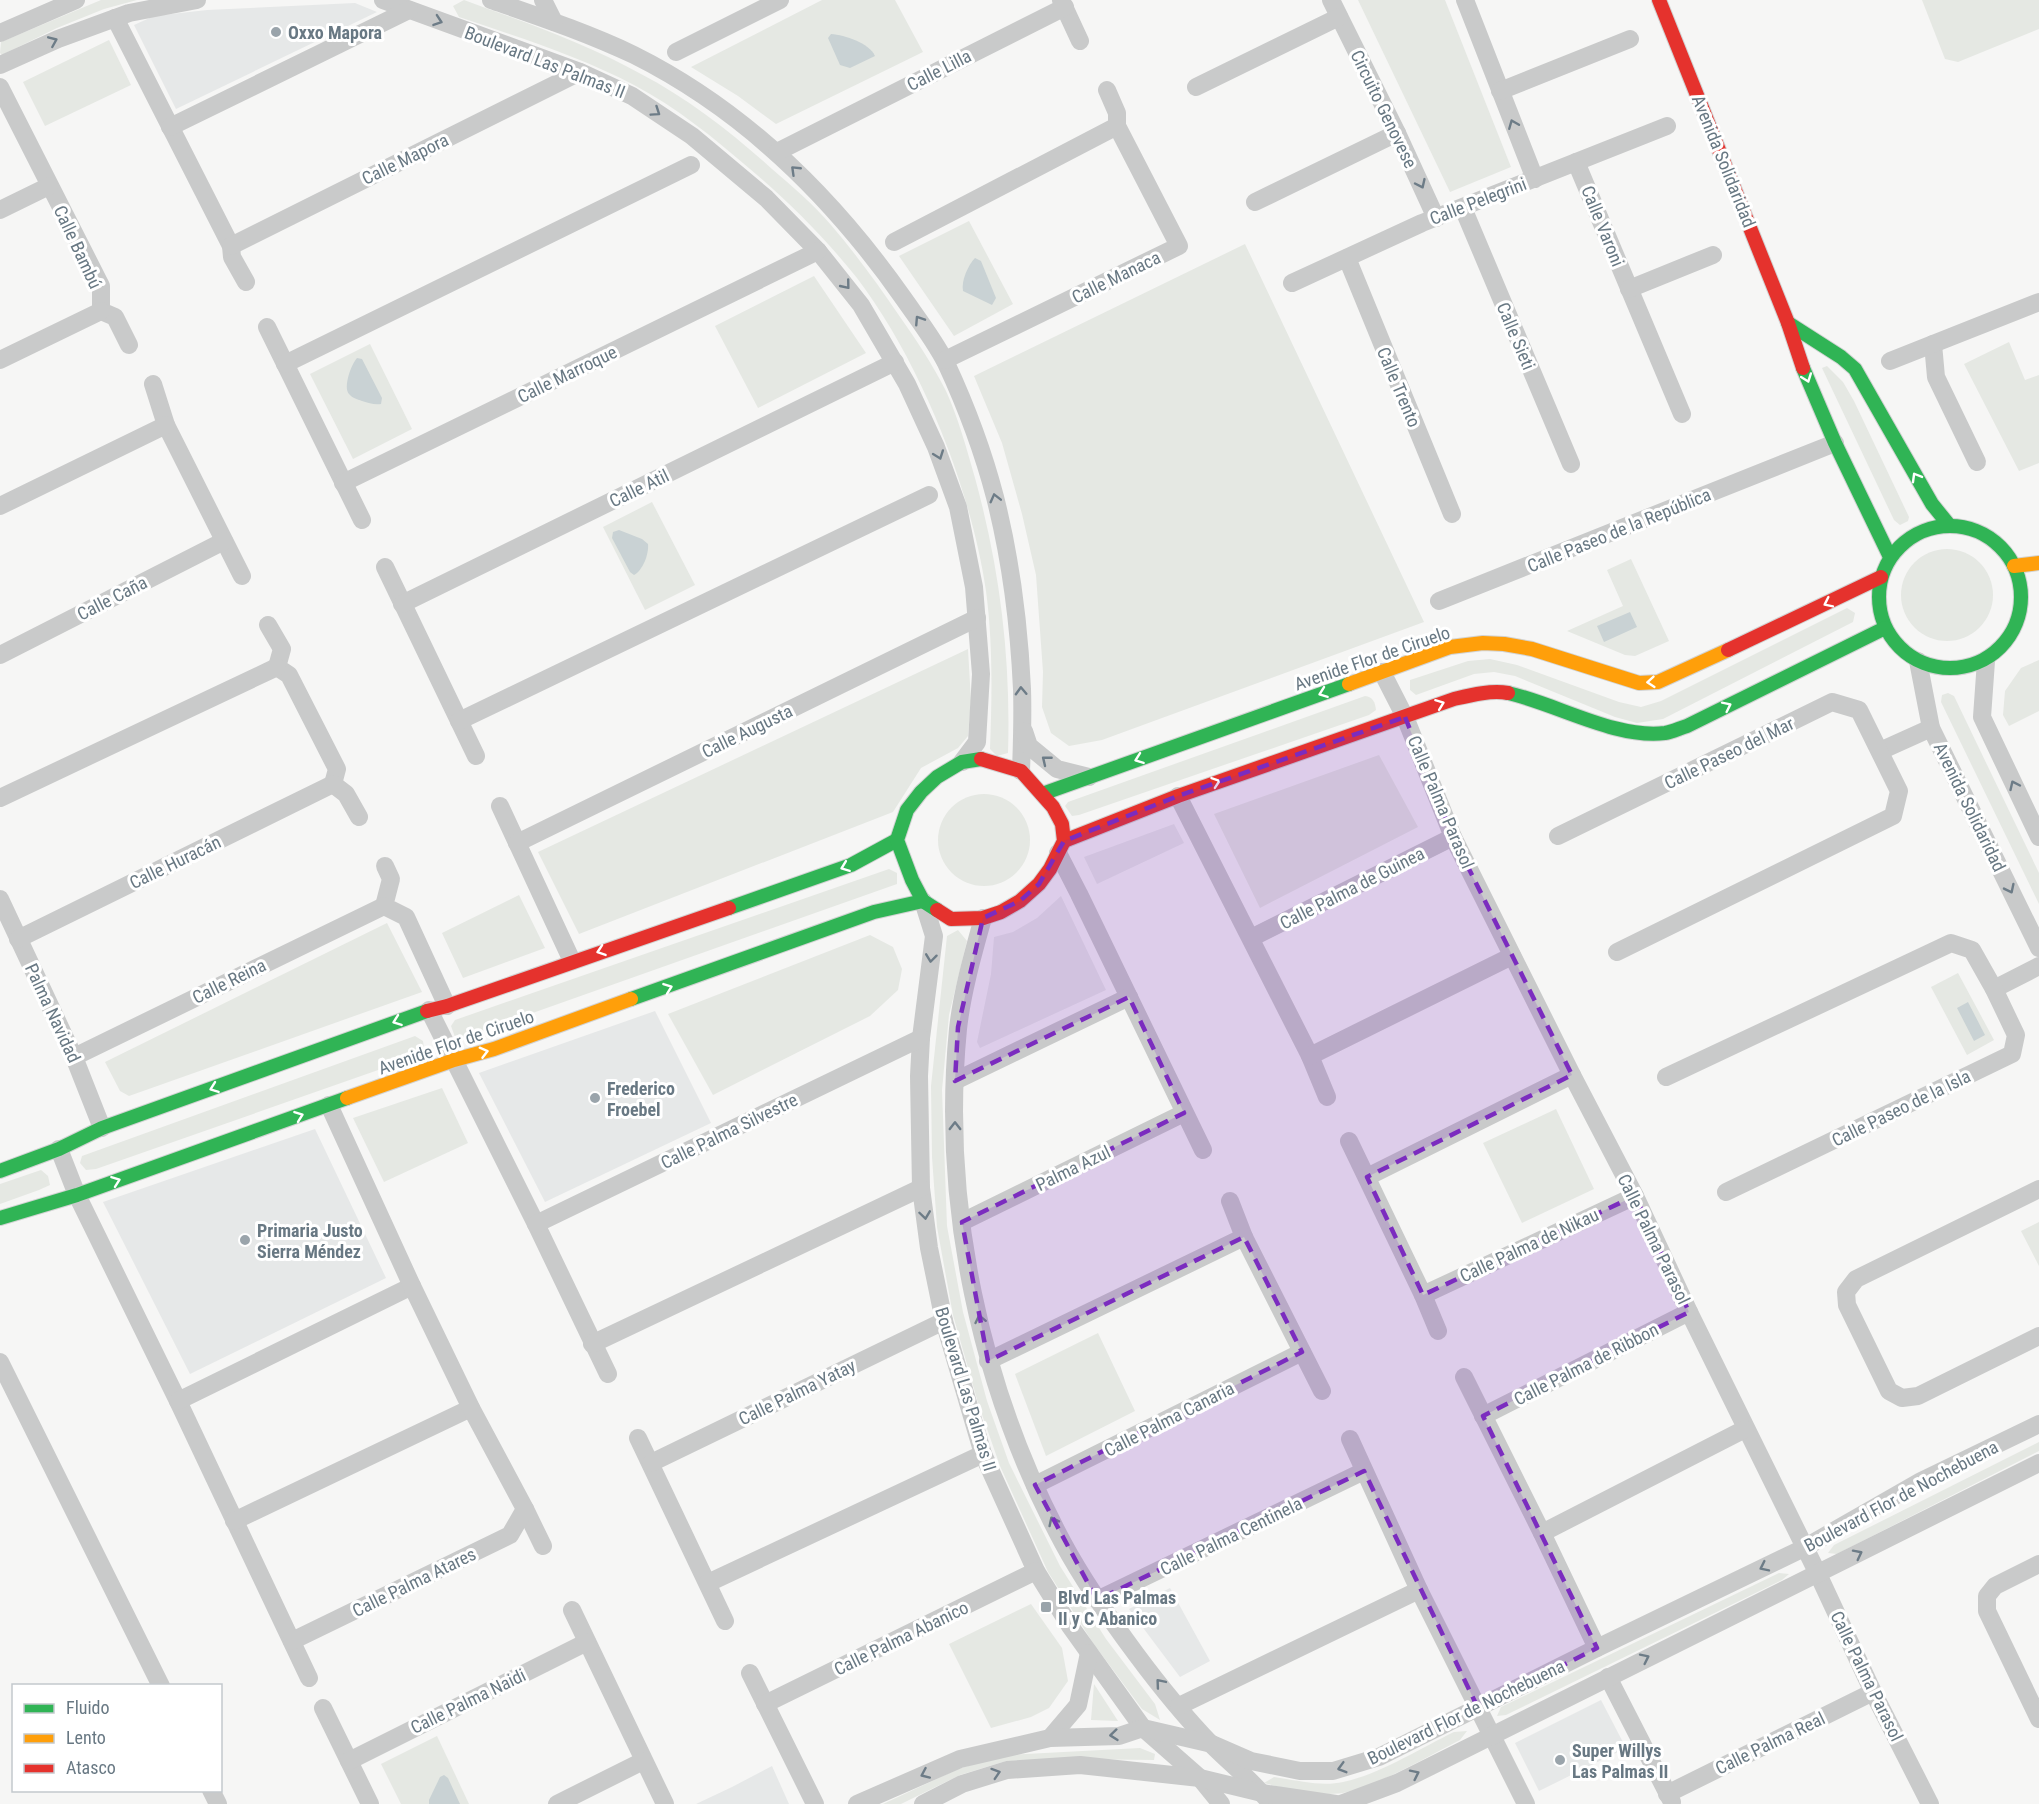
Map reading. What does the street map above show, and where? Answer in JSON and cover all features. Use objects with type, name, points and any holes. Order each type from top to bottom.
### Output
[{"type":"main road","name":"Avenida Solidaridad","points":[[1659,0],[1788,323],[1807,381],[1890,557]]},
{"type":"main road","points":[[1788,323],[1841,357],[1855,369],[1932,504],[1949,525]]},
{"type":"main road","points":[[2010,638],[2018,621],[2022,602],[2020,584],[2014,566],[2004,550],[1989,537],[1971,529],[1949,525],[1932,527],[1902,544],[1890,557],[1881,577],[1878,595],[1880,612],[1885,628],[1900,649],[1918,661],[1938,668],[1963,668],[1986,661],[2010,638],[2027,630]]},
{"type":"main road","points":[[2014,566],[2039,563]]},
{"type":"main road","name":"Avenide Flor de Ciruelo","points":[[1042,794],[1450,647],[1483,643],[1504,644],[1532,650],[1639,682],[1658,682],[1881,577]]},
{"type":"main road","points":[[1061,847],[1178,796],[1454,699],[1478,694],[1502,692],[1529,698],[1617,729],[1642,733],[1666,732],[1687,726],[1885,628]]},
{"type":"main road","points":[[981,759],[1021,771],[1053,807],[1062,824],[1061,847],[1038,884],[1020,901],[1001,912],[983,918],[951,919],[923,902],[912,880],[897,840],[907,810],[921,792],[938,777],[962,762],[981,759]]},
{"type":"main road","name":"Avenide Flor de Ciruelo","points":[[0,1171],[59,1149],[102,1128],[438,1008],[851,865],[897,840]]},
{"type":"main road","name":"Avenide Flor de Ciruelo","points":[[0,1218],[77,1195],[454,1060],[494,1050],[874,912],[923,902]]},
{"type":"street","points":[[0,33],[76,0]]},
{"type":"street","points":[[0,65],[58,39],[129,13],[197,0]]},
{"type":"street","name":"Boulevard Las Palmas II","points":[[383,0],[580,72],[632,96],[692,136],[766,198],[818,251],[861,305],[896,362],[936,447],[958,507],[974,587],[981,674],[977,742],[962,762]]},
{"type":"street","name":"Boulevard Las Palmas II","points":[[491,0],[592,36],[672,76],[702,95],[777,152],[851,227],[877,260],[945,360],[973,426],[995,496],[1015,603],[1022,691],[1021,771]]},
{"type":"street","points":[[543,0],[554,22]]},
{"type":"street","points":[[676,52],[780,0]]},
{"type":"street","name":"Circuito Genovese","points":[[1331,0],[1436,218]]},
{"type":"street","points":[[1465,0],[1535,179]]},
{"type":"street","name":"Calle Lilla","points":[[777,152],[1063,3],[1080,41]]},
{"type":"street","points":[[170,128],[409,10]]},
{"type":"street","points":[[1196,87],[1339,17]]},
{"type":"street","points":[[115,18],[231,246],[232,257],[246,282]]},
{"type":"street","points":[[1500,91],[1630,39]]},
{"type":"street","name":"Calle Mapora","points":[[231,246],[580,72]]},
{"type":"street","name":"Calle Bambú","points":[[0,87],[101,286],[101,310]]},
{"type":"street","name":"Calle Manaca","points":[[945,360],[1179,246],[1117,126],[1118,113],[1107,90]]},
{"type":"street","points":[[894,242],[1117,126]]},
{"type":"street","name":"Calle Pelegrini","points":[[1292,283],[1436,218],[1667,126]]},
{"type":"street","points":[[1255,202],[1397,133]]},
{"type":"street","name":"Calle Varoni","points":[[1576,162],[1682,414]]},
{"type":"street","points":[[285,364],[691,165]]},
{"type":"street","name":"Calle Bambú","points":[[0,210],[49,186]]},
{"type":"street","name":"Calle Sieti","points":[[1462,208],[1571,464]]},
{"type":"street","name":"Calle Marroque","points":[[343,483],[818,251]]},
{"type":"street","name":"Calle Varoni","points":[[1629,290],[1713,255]]},
{"type":"street","name":"Calle Trento","points":[[1347,258],[1452,514]]},
{"type":"street","points":[[1890,361],[2039,302]]},
{"type":"street","name":"Calle Bambú","points":[[101,310],[115,317],[129,345]]},
{"type":"street","name":"Calle Bambú","points":[[0,360],[101,310]]},
{"type":"street","points":[[267,327],[362,520]]},
{"type":"street","points":[[1933,344],[1936,377],[1977,462]]},
{"type":"street","name":"Calle Atil","points":[[402,604],[896,362]]},
{"type":"street","points":[[153,384],[166,425],[242,576]]},
{"type":"street","points":[[0,506],[166,425]]},
{"type":"street","name":"Calle Paseo de la República","points":[[1439,601],[1835,443]]},
{"type":"street","points":[[459,721],[929,495]]},
{"type":"street","name":"Calle Caña","points":[[0,655],[224,541]]},
{"type":"street","points":[[385,567],[476,756]]},
{"type":"street","name":"Calle Augusta","points":[[517,843],[977,618]]},
{"type":"street","points":[[0,798],[277,667],[282,649],[268,626]]},
{"type":"street","name":"Avenida Solidaridad","points":[[1918,661],[1931,728],[2039,948]]},
{"type":"street","points":[[1986,661],[1982,717],[2039,837]]},
{"type":"street","points":[[277,667],[289,675],[337,769],[333,784],[346,794],[359,817]]},
{"type":"street","name":"Calle Palma Parasol","points":[[1382,672],[1404,717],[1453,837],[1635,1196],[1745,1429],[1930,1804]]},
{"type":"street","name":"Calle Paseo del Mar","points":[[1558,836],[1832,702],[1859,710],[1880,751],[1899,791],[1893,816],[1617,952]]},
{"type":"street","points":[[1022,721],[1029,746],[1036,752],[1057,769],[1089,777]]},
{"type":"street","points":[[1880,751],[1931,728]]},
{"type":"street","name":"Calle Huracán","points":[[18,939],[333,784]]},
{"type":"street","points":[[1178,796],[1310,1056],[1327,1097]]},
{"type":"street","points":[[500,806],[572,961]]},
{"type":"street","name":"Calle Palma de Guinea","points":[[1251,938],[1453,837]]},
{"type":"street","points":[[1061,847],[1129,997],[1203,1150]]},
{"type":"street","points":[[385,866],[391,879],[384,906],[406,917],[454,1060],[608,1374]]},
{"type":"street","name":"Palma Navidad","points":[[0,899],[75,1057],[102,1128]]},
{"type":"street","name":"Boulevard Las Palmas II","points":[[923,902],[934,936],[921,1038],[919,1076],[921,1188],[929,1248],[944,1321],[983,1454],[1036,1571],[1089,1653],[1143,1728],[1200,1778],[1221,1804]]},
{"type":"street","name":"Calle Reina","points":[[75,1057],[384,906]]},
{"type":"street","name":"Boulevard Las Palmas II","points":[[983,918],[973,953],[958,1027],[954,1148],[962,1222],[988,1361],[1018,1447],[1035,1485],[1063,1544],[1097,1600],[1137,1656],[1179,1706],[1212,1744],[1267,1798]]},
{"type":"street","name":"Calle Paseo de la Isla","points":[[1666,1077],[1951,943],[1972,950],[1994,989],[2016,1035],[2012,1054],[1726,1192]]},
{"type":"street","points":[[1310,1056],[1512,956]]},
{"type":"street","points":[[1994,989],[2039,966]]},
{"type":"street","points":[[955,1081],[1129,997]]},
{"type":"street","name":"Calle Palma Silvestre","points":[[536,1224],[921,1038]]},
{"type":"street","points":[[1366,1177],[1572,1075]]},
{"type":"street","points":[[329,1105],[471,1408],[543,1546]]},
{"type":"street","name":"Palma Azul","points":[[962,1222],[1184,1113]]},
{"type":"street","points":[[1349,1141],[1438,1331]]},
{"type":"street","points":[[59,1149],[77,1195],[178,1401],[309,1678]]},
{"type":"street","points":[[592,1344],[921,1188]]},
{"type":"street","points":[[2039,1188],[1856,1279],[1846,1292],[1847,1305],[1889,1391],[1902,1398],[1918,1396],[2039,1336]]},
{"type":"street","name":"Calle Palma de Nikau","points":[[1423,1295],[1635,1196]]},
{"type":"street","points":[[1230,1201],[1244,1238],[1322,1391]]},
{"type":"street","points":[[988,1361],[1244,1238]]},
{"type":"street","points":[[178,1401],[412,1286]]},
{"type":"street","name":"Calle Palma de Ribbon","points":[[1483,1416],[1689,1312]]},
{"type":"street","name":"Calle Palma Yatay","points":[[651,1463],[944,1321]]},
{"type":"street","name":"Calle Palma Canaria","points":[[1035,1485],[1302,1352]]},
{"type":"street","points":[[0,1362],[160,1684]]},
{"type":"street","points":[[1464,1377],[1597,1648]]},
{"type":"street","points":[[234,1521],[471,1408]]},
{"type":"street","name":"Boulevard Flor de Nochebuena","points":[[857,1804],[960,1759],[1050,1738],[1119,1736],[1143,1728],[1212,1744],[1251,1761],[1300,1771],[1333,1771],[1380,1757],[1597,1648],[1804,1548],[1921,1481],[2039,1424]]},
{"type":"street","points":[[1542,1533],[1745,1429]]},
{"type":"street","points":[[638,1438],[725,1621]]},
{"type":"street","points":[[1350,1439],[1419,1590],[1526,1804]]},
{"type":"street","points":[[708,1583],[983,1454]]},
{"type":"street","name":"Boulevard Flor de Nochebuena","points":[[923,1804],[962,1784],[1007,1770],[1080,1765],[1200,1778],[1267,1798],[1339,1804],[1397,1783],[2039,1463]]},
{"type":"street","name":"Calle Palma Centinela","points":[[1097,1600],[1364,1471]]},
{"type":"street","name":"Calle Palma Atares","points":[[292,1641],[510,1535],[525,1509]]},
{"type":"street","points":[[2039,1564],[1995,1586],[1987,1596],[1987,1611],[2039,1719]]},
{"type":"street","name":"Calle Palma Abanico","points":[[765,1704],[1036,1571]]},
{"type":"street","points":[[1179,1706],[1419,1590]]},
{"type":"street","points":[[572,1610],[665,1804]]},
{"type":"street","name":"Calle Palma Naidi","points":[[349,1761],[587,1642]]},
{"type":"street","points":[[1050,1738],[1078,1705],[1089,1653]]},
{"type":"street","points":[[750,1673],[815,1804]]},
{"type":"street","name":"Calle Palma Real","points":[[1608,1677],[1670,1799],[1873,1692]]},
{"type":"street","points":[[323,1708],[370,1804]]},
{"type":"street","points":[[557,1804],[643,1761]]},
{"type":"highlighted area","points":[[1405,717],[1453,837],[1572,1075],[1367,1177],[1423,1295],[1635,1196],[1689,1312],[1483,1416],[1597,1648],[1478,1708],[1364,1471],[1097,1600],[1035,1485],[1302,1352],[1244,1237],[988,1361],[962,1222],[1184,1113],[1129,997],[955,1081],[958,1027],[983,918],[1020,901],[1039,884],[1064,841],[1178,796]]},
{"type":"shaded area","points":[[101,0],[137,0],[104,9],[57,28],[2,55],[0,53],[1,42]]},
{"type":"shaded area","points":[[464,0],[598,52],[659,84],[693,106],[741,142],[810,203],[840,236],[874,280],[917,342],[946,391],[975,478],[991,546],[1002,614],[1008,683],[1008,753],[997,756],[990,749],[990,630],[986,591],[979,551],[955,469],[940,427],[902,347],[857,278],[779,194],[680,113],[634,85],[592,65],[459,17],[453,6]]},
{"type":"shaded area","points":[[822,0],[895,0],[923,52],[776,124],[738,96],[691,67]]},
{"type":"shaded area","points":[[1358,0],[1445,0],[1511,167],[1450,192]]},
{"type":"shaded area","points":[[1922,0],[2039,0],[2039,29],[1958,62],[1945,59]]},
{"type":"shaded area","points":[[355,3],[377,12],[176,109],[134,25],[154,16],[207,10]]},
{"type":"shaded area","points":[[831,34],[843,36],[868,47],[875,56],[850,68],[840,65],[828,38]]},
{"type":"shaded area","points":[[109,40],[131,85],[45,126],[23,82]]},
{"type":"shaded area","points":[[969,221],[1013,304],[954,336],[899,256]]},
{"type":"shaded area","points":[[1245,244],[1424,622],[1102,740],[1069,746],[1051,733],[1042,707],[1043,672],[1036,575],[1002,443],[974,376]]},
{"type":"shaded area","points":[[975,258],[981,261],[996,298],[992,305],[963,291],[966,273]]},
{"type":"shaded area","points":[[814,276],[866,353],[758,408],[715,326]]},
{"type":"shaded area","points":[[2009,342],[2025,380],[2039,375],[2039,463],[2019,471],[1964,364]]},
{"type":"shaded area","points":[[370,344],[412,429],[353,459],[310,374]]},
{"type":"shaded area","points":[[357,358],[362,359],[382,398],[381,404],[362,401],[347,391],[348,376]]},
{"type":"shaded area","points":[[1827,366],[1843,382],[1854,401],[1909,517],[1908,521],[1900,525],[1894,520],[1822,368]]},
{"type":"shaded area","points":[[652,502],[695,585],[645,610],[603,527]]},
{"type":"shaded area","points":[[619,530],[642,539],[648,544],[645,561],[634,575],[630,572],[612,538],[613,532]]},
{"type":"shaded area","points":[[1947,549],[1965,553],[1979,563],[1989,577],[1993,595],[1989,613],[1979,627],[1965,637],[1947,641],[1929,637],[1915,627],[1905,613],[1901,595],[1905,577],[1915,563],[1929,553]]},
{"type":"shaded area","points":[[1631,559],[1669,641],[1635,656],[1625,655],[1567,631],[1623,606],[1607,570]]},
{"type":"shaded area","points":[[1847,608],[1855,613],[1853,622],[1663,719],[1637,723],[1615,717],[1515,676],[1494,672],[1474,674],[1416,695],[1410,690],[1410,680],[1468,661],[1490,659],[1517,665],[1619,702],[1641,707],[1661,701]]},
{"type":"shaded area","points":[[1630,612],[1637,627],[1604,642],[1597,626]]},
{"type":"shaded area","points":[[968,649],[971,701],[968,736],[958,748],[921,768],[893,812],[579,934],[538,852]]},
{"type":"shaded area","points":[[2039,660],[2039,711],[2009,726],[2003,715],[2005,691],[2021,668]]},
{"type":"shaded area","points":[[1948,693],[1954,696],[2039,873],[2039,904],[1941,702],[1942,695]]},
{"type":"shaded area","points":[[1365,696],[1372,699],[1376,707],[1376,710],[1369,715],[1079,815],[1072,816],[1065,806],[1068,802]]},
{"type":"shaded area","points":[[1379,755],[1418,827],[1260,908],[1214,814]]},
{"type":"shaded area","points":[[984,794],[1001,798],[1016,808],[1026,823],[1030,840],[1026,857],[1016,872],[1001,882],[984,886],[967,882],[952,872],[942,857],[938,840],[942,823],[952,808],[967,798]]},
{"type":"shaded area","points":[[1174,824],[1184,843],[1097,884],[1084,857]]},
{"type":"shaded area","points":[[889,869],[897,873],[897,884],[462,1038],[455,1037],[451,1026],[455,1020]]},
{"type":"shaded area","points":[[519,895],[545,948],[463,978],[442,933]]},
{"type":"shaded area","points":[[1061,896],[1106,990],[980,1048],[977,1042],[991,974],[994,937],[1013,932],[1037,918]]},
{"type":"shaded area","points":[[387,923],[422,992],[129,1096],[120,1091],[105,1062]]},
{"type":"shaded area","points":[[958,930],[967,941],[949,1015],[942,1090],[947,1226],[963,1312],[987,1401],[1009,1463],[1060,1566],[1106,1639],[1155,1704],[1160,1720],[1142,1709],[1093,1643],[1048,1572],[1000,1466],[978,1403],[953,1315],[937,1227],[932,1157],[931,1086],[947,936]]},
{"type":"shaded area","points":[[870,935],[893,947],[902,969],[898,990],[870,1016],[713,1095],[668,1014]]},
{"type":"shaded area","points":[[1958,973],[1994,1040],[1967,1055],[1931,987]]},
{"type":"shaded area","points":[[1968,1002],[1985,1035],[1974,1041],[1957,1008]]},
{"type":"shaded area","name":"Frederico Froebel","points":[[655,1011],[711,1123],[545,1202],[479,1073]]},
{"type":"shaded area","points":[[415,1036],[423,1041],[424,1048],[421,1055],[96,1169],[86,1170],[80,1163],[82,1156]]},
{"type":"shaded area","points":[[442,1088],[468,1143],[384,1182],[353,1118]]},
{"type":"shaded area","points":[[1556,1109],[1594,1189],[1522,1223],[1483,1143]]},
{"type":"shaded area","name":"Primaria Justo Sierra Méndez","points":[[315,1129],[386,1278],[190,1374],[103,1202]]},
{"type":"shaded area","points":[[41,1170],[48,1176],[50,1185],[0,1204],[0,1184]]},
{"type":"shaded area","points":[[2039,1222],[2039,1266],[2021,1231]]},
{"type":"shaded area","points":[[1098,1333],[1135,1411],[1046,1456],[1015,1374]]},
{"type":"shaded area","points":[[2039,1442],[2039,1451],[1837,1554],[1828,1553],[1834,1545]]},
{"type":"shaded area","points":[[1779,1573],[1789,1574],[1782,1580],[1506,1715],[1497,1716],[1501,1707]]},
{"type":"shaded area","points":[[1170,1588],[1210,1661],[1180,1677],[1129,1609]]},
{"type":"shaded area","points":[[1031,1604],[1062,1648],[1068,1681],[1049,1708],[1031,1717],[991,1728],[949,1644]]},
{"type":"shaded area","points":[[1094,1684],[1118,1721],[1091,1720]]},
{"type":"shaded area","points":[[1601,1700],[1626,1748],[1539,1791],[1515,1743]]},
{"type":"shaded area","points":[[1467,1731],[1460,1740],[1405,1769],[1362,1788],[1347,1792],[1316,1793],[1264,1783],[1274,1777],[1317,1783],[1343,1782],[1385,1767],[1454,1732]]},
{"type":"shaded area","points":[[437,1736],[469,1804],[401,1804],[381,1764]]},
{"type":"shaded area","points":[[1140,1748],[1155,1754],[1154,1760],[1006,1761],[960,1775],[901,1804],[883,1804],[958,1769],[1005,1755]]},
{"type":"shaded area","points":[[772,1766],[789,1804],[696,1804],[732,1787]]},
{"type":"shaded area","points":[[444,1775],[448,1778],[460,1804],[429,1804],[440,1777]]},
{"type":"traffic: fast","points":[[1788,323],[1841,357],[1855,369],[1932,504],[1949,525]]},
{"type":"traffic: fast","points":[[1803,368],[1835,443],[1890,557]]},
{"type":"traffic: fast","points":[[1950,526],[1977,531],[2001,546],[2016,570],[2021,597],[2016,624],[2001,648],[1977,663],[1950,668],[1923,663],[1899,648],[1884,624],[1879,597],[1884,570],[1899,546],[1923,531],[1950,526]]},
{"type":"traffic: fast","points":[[1508,693],[1606,726],[1626,731],[1665,733],[1687,726],[1885,628]]},
{"type":"traffic: fast","points":[[1042,794],[1349,684]]},
{"type":"traffic: fast","points":[[937,910],[923,901],[912,880],[897,840],[907,810],[921,792],[937,777],[962,762],[981,759]]},
{"type":"traffic: fast","points":[[729,908],[851,865],[897,840]]},
{"type":"traffic: fast","points":[[631,999],[874,912],[923,901]]},
{"type":"traffic: fast","points":[[0,1171],[59,1149],[102,1128],[427,1011]]},
{"type":"traffic: fast","points":[[0,1218],[77,1195],[347,1098]]},
{"type":"traffic: slow","points":[[2014,566],[2039,563]]},
{"type":"traffic: slow","points":[[1349,684],[1450,647],[1483,643],[1532,649],[1639,683],[1658,682],[1728,650]]},
{"type":"traffic: slow","points":[[347,1098],[454,1060],[494,1049],[631,999]]},
{"type":"traffic: jam","points":[[1659,0],[1788,323],[1803,368]]},
{"type":"traffic: jam","points":[[1728,650],[1881,577]]},
{"type":"traffic: jam","points":[[1064,841],[1178,796],[1454,699],[1488,693],[1508,693]]},
{"type":"traffic: jam","points":[[937,910],[951,919],[983,918],[1001,912],[1020,901],[1039,884],[1050,869],[1064,841],[1062,824],[1053,807],[1021,771],[981,759]]},
{"type":"traffic: jam","points":[[427,1011],[729,908]]},
{"type":"place","name":"Oxxo Mapora","points":[[276,32]]},
{"type":"place","name":"Frederico Froebel","points":[[595,1098]]},
{"type":"place","name":"Primaria Justo Sierra Méndez","points":[[245,1240]]},
{"type":"place","name":"Blvd Las Palmas II y C Abanico","points":[[1046,1607]]},
{"type":"place","name":"Super Willys Las Palmas II","points":[[1560,1760]]}]
